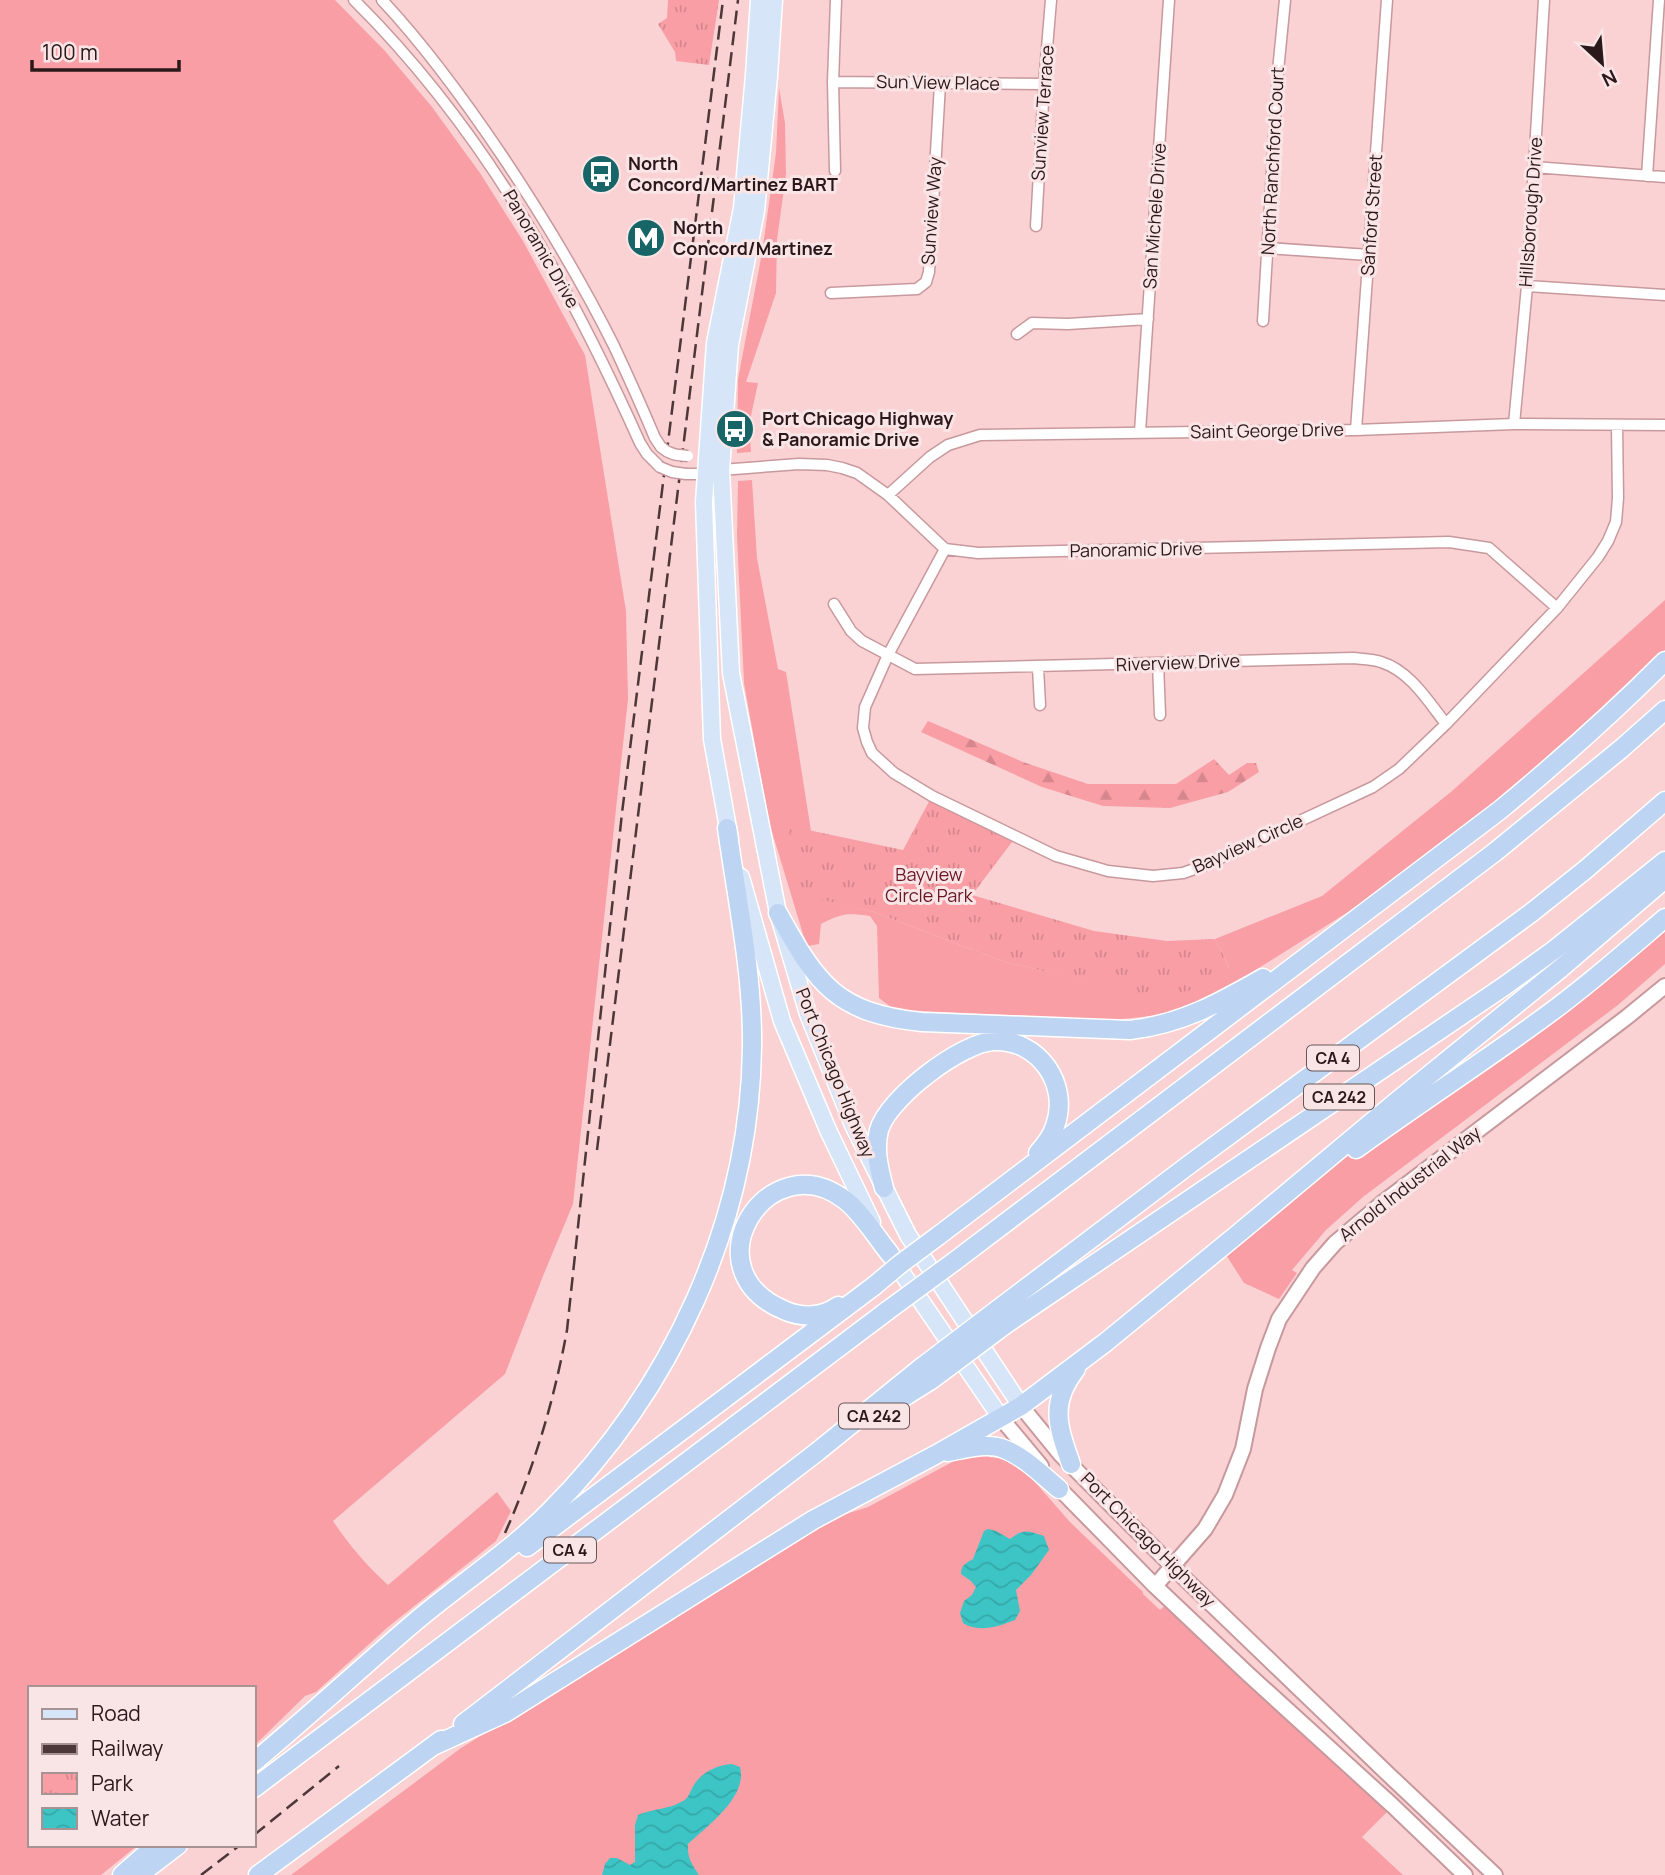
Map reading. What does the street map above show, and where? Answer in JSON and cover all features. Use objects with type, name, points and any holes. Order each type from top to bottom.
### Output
[{"type":"highway","points":[[384,1648],[506,1562],[873,1284],[894,1260],[938,1236],[1471,832],[1549,770],[1665,661]]},
{"type":"highway","name":"CA 4","points":[[256,1786],[1495,852],[1665,710]]},
{"type":"highway","name":"CA 4","points":[[1002,1317],[1201,1156],[1531,913],[1665,801]]},
{"type":"highway","points":[[256,1760],[384,1648],[519,1540],[571,1490],[619,1433],[643,1399],[677,1341],[723,1227],[733,1194],[746,1124],[752,1014],[727,828]]},
{"type":"highway","name":"CA 242","points":[[433,1746],[817,1452],[1002,1317],[1503,987],[1665,861]]},
{"type":"highway","points":[[258,1875],[433,1746],[505,1713],[813,1520],[1021,1406],[1106,1342],[1665,879]]},
{"type":"highway","points":[[778,913],[798,950],[817,977],[844,1000],[878,1015],[922,1022],[1130,1030],[1173,1022],[1218,1004],[1285,966],[1386,897]]},
{"type":"highway","points":[[1239,1233],[1422,1101],[1538,1023],[1665,918]]},
{"type":"highway","points":[[884,1188],[878,1161],[879,1130],[894,1104],[963,1051],[979,1043],[996,1041],[1028,1050],[1040,1059],[1056,1083],[1059,1098],[1055,1128],[1047,1142],[1005,1184]]},
{"type":"highway","points":[[873,1284],[832,1310],[804,1315],[778,1308],[755,1291],[742,1266],[739,1251],[747,1220],[767,1196],[785,1188],[819,1187],[846,1201],[894,1260]]},
{"type":"highway","points":[[1071,1464],[1057,1412],[1066,1384],[1074,1371],[1106,1342]]},
{"type":"highway","points":[[934,1455],[975,1448],[1003,1448],[1059,1489]]},
{"type":"highway","points":[[122,1875],[154,1847]]},
{"type":"highway","points":[[139,1875],[175,1847]]},
{"type":"main road","name":"Port Chicago Highway","points":[[759,0],[741,208],[715,343],[712,468],[731,673],[778,913],[807,1014],[853,1125],[908,1235],[1021,1406]]},
{"type":"main road","name":"Port Chicago Highway","points":[[774,0],[756,211],[704,502],[712,739],[727,828],[782,1021],[850,1179],[894,1260],[1001,1418]]},
{"type":"street","name":"Panoramic Drive","points":[[354,0],[427,79],[503,184],[575,305],[640,443],[660,467],[686,474],[712,468],[799,464],[842,468],[857,473],[888,495],[945,549],[978,553],[1449,542],[1489,548],[1557,608]]},
{"type":"street","name":"Panoramic Drive","points":[[382,0],[464,101],[534,203],[607,333],[655,439],[668,453],[688,456],[712,468]]},
{"type":"street","points":[[835,171],[833,82],[836,0]]},
{"type":"street","name":"Sunview Terrace","points":[[1036,226],[1051,0]]},
{"type":"street","name":"San Michele Drive","points":[[1140,432],[1169,0]]},
{"type":"street","name":"North Ranchford Court","points":[[1264,321],[1278,71],[1285,0]]},
{"type":"street","name":"Sanford Street","points":[[1356,430],[1387,0]]},
{"type":"street","name":"Hillsborough Drive","points":[[1514,424],[1527,286],[1544,0]]},
{"type":"street","points":[[1647,176],[1659,0]]},
{"type":"street","name":"Sun View Place","points":[[833,82],[1044,84]]},
{"type":"street","name":"Sunview Way","points":[[831,293],[917,289],[926,282],[929,272],[940,84]]},
{"type":"street","points":[[1534,167],[1665,177]]},
{"type":"street","points":[[1268,248],[1369,255]]},
{"type":"street","points":[[1527,286],[1665,295]]},
{"type":"street","points":[[1017,334],[1032,323],[1068,324],[1148,319]]},
{"type":"street","name":"Saint George Drive","points":[[888,495],[930,457],[948,445],[980,435],[1356,430],[1514,424],[1665,425]]},
{"type":"street","name":"Bayview Circle","points":[[945,549],[888,654],[865,707],[863,728],[872,753],[894,773],[932,796],[1056,856],[1108,871],[1153,876],[1183,873],[1373,788],[1399,769],[1446,724],[1557,608],[1608,541],[1616,522],[1618,498],[1617,425]]},
{"type":"street","name":"Riverview Drive","points":[[834,604],[851,631],[862,641],[915,669],[1353,658],[1381,662],[1412,682],[1446,724]]},
{"type":"street","points":[[1158,663],[1160,715]]},
{"type":"street","points":[[1038,667],[1041,705]]},
{"type":"street","name":"Arnold Industrial Way","points":[[1155,1586],[1205,1529],[1225,1495],[1243,1449],[1257,1379],[1279,1319],[1313,1268],[1335,1243],[1381,1203],[1628,1017],[1665,986]]},
{"type":"street","name":"Port Chicago Highway","points":[[1021,1406],[1061,1455],[1173,1566],[1495,1875]]},
{"type":"street","name":"Port Chicago Highway","points":[[1001,1418],[1059,1489],[1155,1586],[1465,1875]]},
{"type":"green space","points":[[0,0],[335,0],[385,51],[432,107],[480,173],[523,241],[585,355],[626,611],[628,699],[573,1204],[505,1374],[333,1521],[359,1555],[388,1585],[497,1492],[511,1511],[496,1541],[388,1627],[316,1692],[305,1696],[256,1744],[256,1686],[28,1686],[28,1847],[136,1847],[101,1875],[0,1875]]},
{"type":"green space","points":[[668,0],[719,0],[709,65],[676,61],[675,52],[658,24],[667,18]]},
{"type":"green space","points":[[779,88],[785,123],[786,174],[777,240],[776,293],[746,382],[758,383],[749,425],[751,452],[737,453],[738,379],[762,253],[776,153]]},
{"type":"green space","points":[[752,480],[757,558],[778,669],[786,672],[811,831],[789,827],[803,894],[874,912],[1005,962],[1156,996],[1229,967],[1215,939],[1322,896],[1452,791],[1665,600],[1665,650],[1628,689],[1489,808],[1356,907],[1211,998],[1161,1015],[1113,1020],[900,1010],[879,998],[877,926],[870,916],[845,915],[828,920],[821,924],[819,944],[808,946],[769,822],[744,683],[737,537],[738,481]]},
{"type":"green space","points":[[928,721],[1023,762],[1088,784],[1176,784],[1214,759],[1229,775],[1247,763],[1256,763],[1259,772],[1228,792],[1170,808],[1103,806],[1042,787],[921,732]]},
{"type":"green space","name":"Bayview Circle Park","points":[[932,796],[1015,838],[972,895],[1094,931],[1167,941],[1215,939],[1229,967],[1192,990],[1156,997],[1005,962],[874,912],[803,895],[791,858],[789,826],[903,850]]},
{"type":"green space","points":[[1665,918],[1665,964],[1618,1005],[1363,1197],[1326,1230],[1292,1270],[1297,1273],[1279,1299],[1244,1283],[1221,1247],[1422,1101]]},
{"type":"green space","points":[[976,1454],[989,1454],[989,1457],[1005,1459],[1021,1469],[1070,1522],[1160,1610],[1170,1601],[1393,1806],[1362,1837],[1403,1875],[291,1875],[461,1748],[827,1520],[868,1507],[956,1460]]},
{"type":"water","points":[[988,1529],[1010,1539],[1026,1532],[1044,1536],[1049,1550],[1016,1590],[1020,1611],[1015,1620],[995,1627],[975,1628],[963,1623],[960,1613],[964,1601],[972,1595],[976,1587],[961,1571],[964,1565],[973,1559],[984,1531]]},
{"type":"water","points":[[732,1764],[740,1767],[741,1778],[732,1800],[715,1820],[688,1844],[689,1857],[699,1875],[602,1875],[610,1858],[617,1858],[630,1865],[635,1862],[635,1825],[638,1815],[684,1801],[697,1780],[706,1773]]},
{"type":"railway","points":[[505,1533],[542,1434],[567,1330],[622,813],[723,0]]},
{"type":"railway","points":[[597,1150],[738,0]]},
{"type":"railway","points":[[256,1833],[339,1766]]},
{"type":"railway","points":[[201,1875],[237,1847]]},
{"type":"place","name":"North Concord/Martinez BART","points":[[601,174]]},
{"type":"place","name":"North Concord/Martinez","points":[[646,238]]},
{"type":"place","name":"Port Chicago Highway & Panoramic Drive","points":[[735,429]]}]
